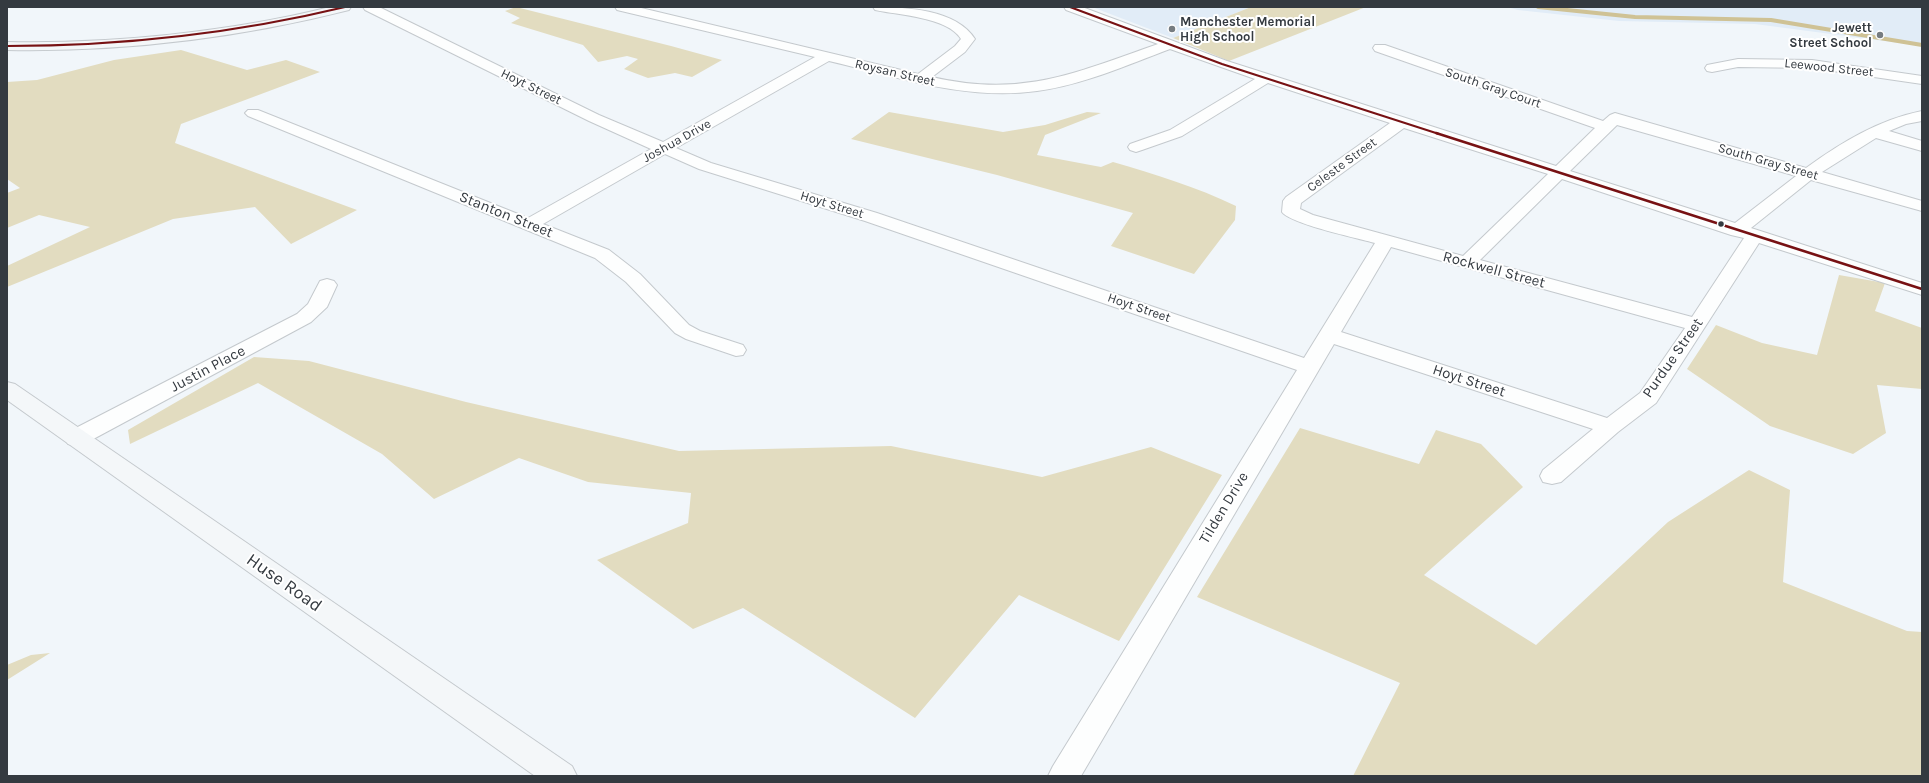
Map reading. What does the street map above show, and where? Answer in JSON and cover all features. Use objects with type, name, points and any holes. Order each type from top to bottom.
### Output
[{"type":"street","points":[[7,46],[93,45],[186,36],[262,25],[345,7]]},
{"type":"street","name":"Hoyt Street","points":[[369,7],[594,118],[705,166],[871,217],[1309,366]]},
{"type":"street","name":"Roysan Street","points":[[621,7],[920,79],[963,87],[993,89],[1024,88],[1052,84],[1076,78],[1169,45]]},
{"type":"street","points":[[879,7],[944,21],[961,29],[966,34],[968,39],[960,49],[920,79]]},
{"type":"street","points":[[1070,7],[1169,45],[1265,79],[1922,289]]},
{"type":"street","name":"South Gray Court","points":[[1380,48],[1615,119]]},
{"type":"street","name":"Joshua Drive","points":[[528,225],[827,56]]},
{"type":"street","name":"Leewood Street","points":[[1712,68],[1738,63],[1812,64],[1922,80]]},
{"type":"street","points":[[1136,147],[1176,133],[1265,79]]},
{"type":"street","name":"Stanton Street","points":[[253,113],[583,246],[612,260],[634,278],[682,329],[693,335],[736,350]]},
{"type":"street","name":"Purdue Street","points":[[1552,476],[1610,427],[1648,398],[1697,325],[1746,233],[1809,174],[1874,132],[1905,118],[1922,116]]},
{"type":"street","points":[[1466,262],[1615,119]]},
{"type":"street","name":"South Gray Street","points":[[1615,119],[1922,206]]},
{"type":"street","name":"Celeste Street","points":[[1291,212],[1292,201],[1402,122]]},
{"type":"street","points":[[1874,132],[1922,146]]},
{"type":"street","name":"Rockwell Street","points":[[1291,212],[1307,219],[1697,325]]},
{"type":"street","name":"Tilden Drive","points":[[1064,776],[1386,240]]},
{"type":"street","name":"Justin Place","points":[[76,438],[304,318],[317,307],[327,285]]},
{"type":"street","name":"Hoyt Street","points":[[1328,335],[1610,427]]},
{"type":"street","name":"Huse Road","points":[[7,389],[561,776]]},
{"type":"shaded area","points":[[516,7],[722,60],[692,77],[675,73],[648,78],[624,69],[638,59],[627,56],[598,62],[583,45],[511,23],[520,18],[505,11]]},
{"type":"shaded area","name":"Manchester Memorial High School","points":[[1092,7],[1251,7],[1173,38]]},
{"type":"shaded area","points":[[1251,7],[1366,7],[1229,61],[1173,38]]},
{"type":"shaded area","name":"Jewett Street School","points":[[1507,7],[1922,7],[1922,46],[1755,24],[1619,21],[1518,10]]},
{"type":"shaded area","points":[[181,50],[247,70],[286,60],[320,72],[181,124],[175,143],[357,210],[291,244],[255,207],[173,219],[7,287],[7,266],[90,227],[39,215],[7,228],[7,193],[20,188],[7,179],[7,82],[37,80],[114,60]]},
{"type":"shaded area","points":[[889,112],[1003,132],[1045,125],[1087,112],[1101,113],[1045,135],[1037,155],[1101,167],[1113,162],[1160,176],[1236,206],[1235,220],[1194,274],[1111,246],[1133,213],[997,175],[851,139]]},
{"type":"shaded area","points":[[1839,275],[1885,283],[1875,311],[1922,328],[1922,389],[1877,385],[1886,433],[1853,454],[1770,426],[1687,369],[1716,325],[1762,343],[1817,355]]},
{"type":"shaded area","points":[[254,357],[309,361],[466,402],[679,451],[891,446],[1042,477],[1151,447],[1222,475],[1119,641],[1019,595],[915,718],[743,608],[693,629],[597,560],[688,523],[691,493],[588,482],[519,458],[434,499],[382,454],[258,383],[130,444],[128,430]]},
{"type":"shaded area","points":[[1300,428],[1419,464],[1436,430],[1481,444],[1523,487],[1424,575],[1536,645],[1668,522],[1749,470],[1790,490],[1783,582],[1907,631],[1922,632],[1922,776],[1353,776],[1400,683],[1197,597]]},
{"type":"shaded area","points":[[50,653],[7,680],[7,665],[31,655]]},
{"type":"waterway","points":[[1538,7],[1635,17],[1771,20],[1922,45]]},
{"type":"transit line","points":[[7,46],[92,45],[178,38],[262,25],[345,7]]},
{"type":"transit line","points":[[1070,7],[1222,64],[1922,289]]},
{"type":"place","name":"Manchester Memorial High School","points":[[1172,29]]},
{"type":"place","name":"Jewett Street School","points":[[1880,35]]}]
